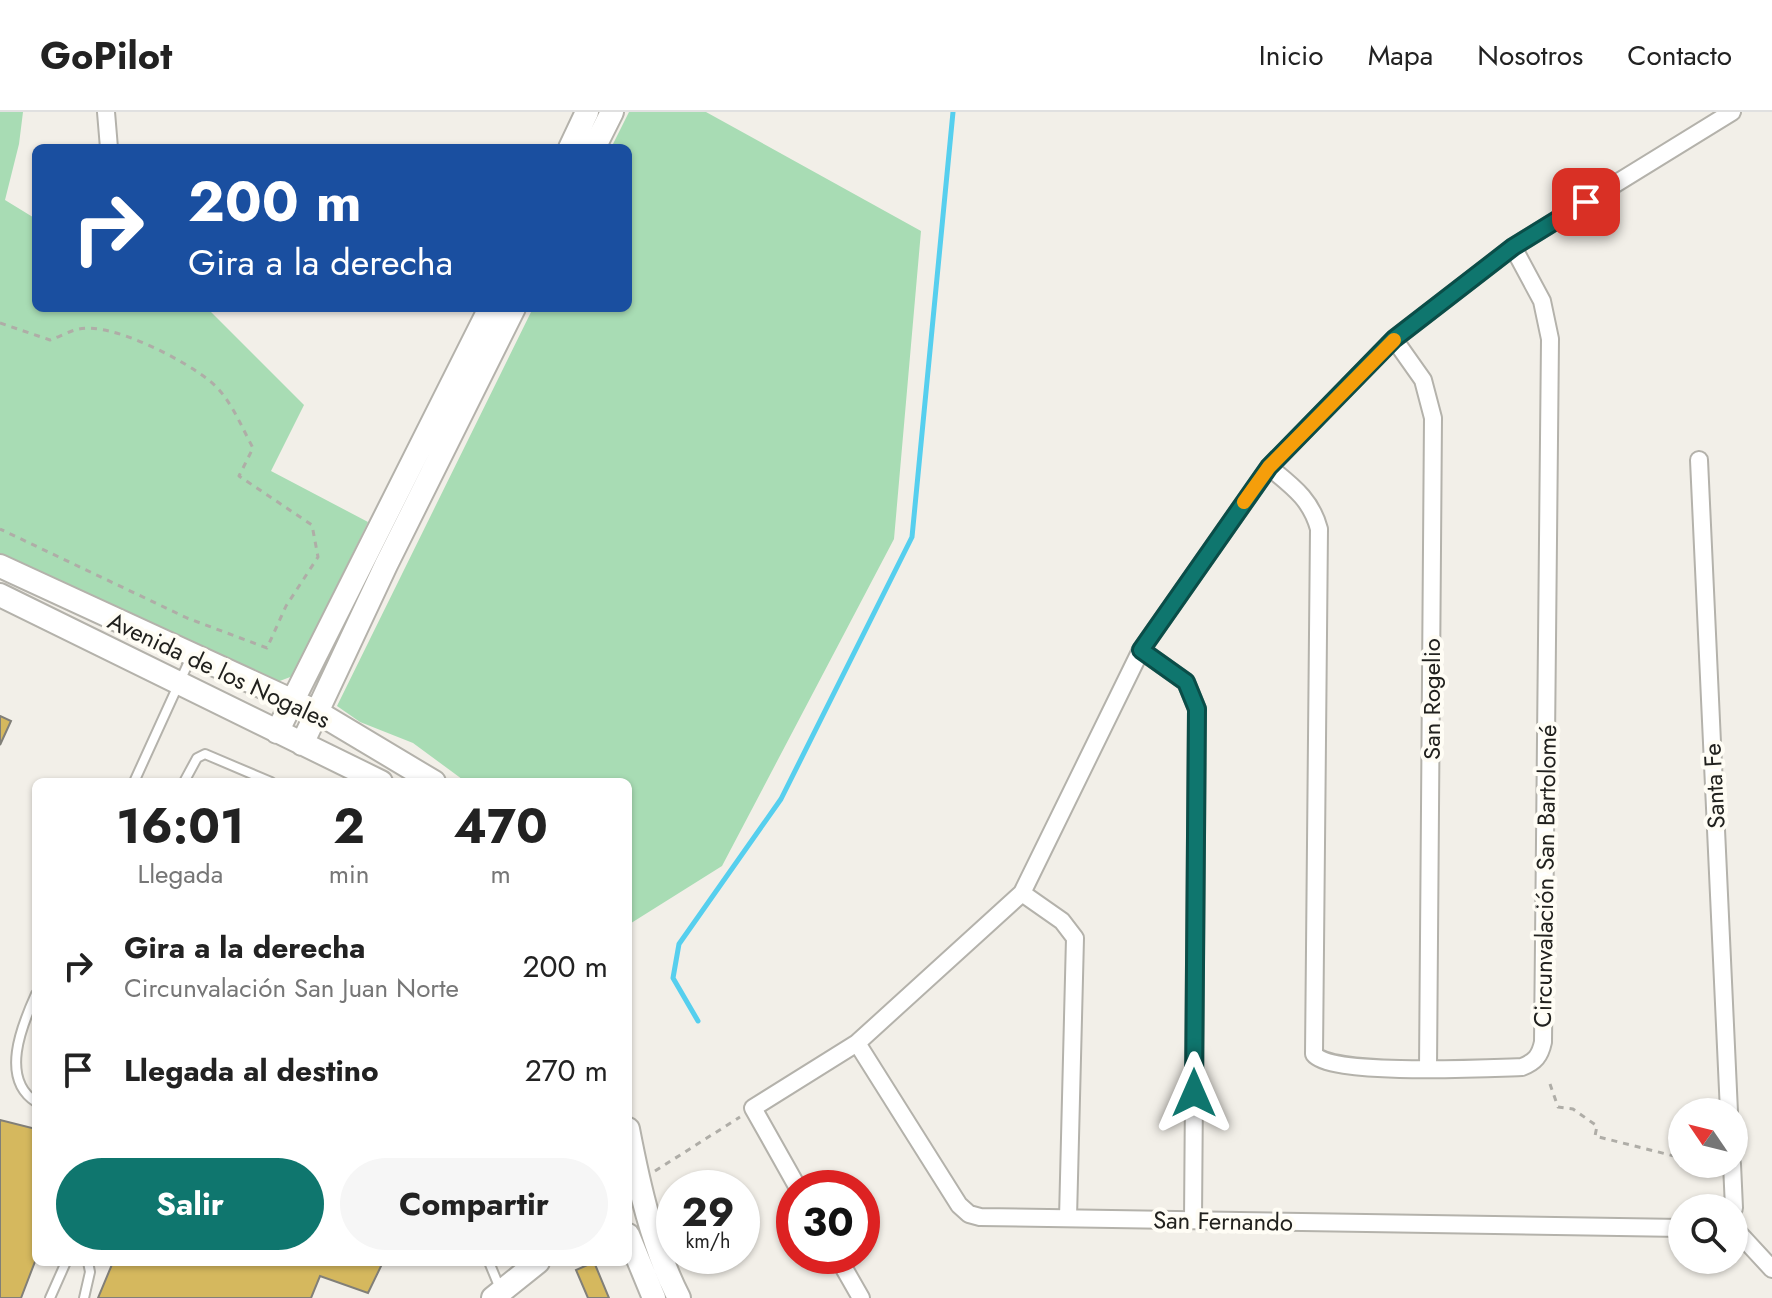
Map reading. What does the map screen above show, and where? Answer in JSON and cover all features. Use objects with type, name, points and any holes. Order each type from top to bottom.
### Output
[{"type":"main road","points":[[572,144],[587,112]]},
{"type":"main road","points":[[596,144],[612,112]]},
{"type":"main road","points":[[277,732],[488,312]]},
{"type":"main road","points":[[302,744],[386,565],[512,312]]},
{"type":"main road","points":[[365,555],[386,565]]},
{"type":"main road","name":"Avenida de los Nogales","points":[[0,566],[191,657],[317,712],[427,778]]},
{"type":"main road","name":"Avenida de los Nogales","points":[[0,595],[373,778]]},
{"type":"main road","points":[[633,1186],[679,1298]]},
{"type":"main road","points":[[632,1245],[654,1298]]},
{"type":"main road","points":[[497,1295],[533,1266]]},
{"type":"street","points":[[106,112],[109,144]]},
{"type":"street","points":[[788,1170],[753,1108],[857,1043],[1022,893],[1141,650],[1269,467],[1394,339],[1513,247],[1732,112]]},
{"type":"street","name":"Circunvalación San Bartolomé","points":[[1269,467],[1301,493],[1311,507],[1319,529],[1314,1054],[1332,1065],[1428,1069],[1522,1067],[1540,1054],[1543,1042],[1550,339],[1542,301],[1513,247]]},
{"type":"street","name":"San Rogelio","points":[[1394,339],[1423,380],[1433,418],[1428,1069]]},
{"type":"street","name":"Santa Fe","points":[[1699,460],[1728,1098]]},
{"type":"street","points":[[1141,650],[1186,682],[1197,709],[1193,1220]]},
{"type":"street","points":[[1022,893],[1062,921],[1075,938],[1068,1218]]},
{"type":"street","name":"San Fernando","points":[[857,1043],[949,1190],[969,1214],[1668,1228]]},
{"type":"street","points":[[1748,1244],[1772,1269]]},
{"type":"street","points":[[847,1274],[861,1298]]},
{"type":"lane","points":[[137,778],[191,657]]},
{"type":"lane","points":[[186,778],[197,758],[205,754],[262,778]]},
{"type":"lane","points":[[32,1003],[15,1043],[13,1076],[20,1089],[32,1099]]},
{"type":"lane","points":[[50,1298],[64,1266]]},
{"type":"lane","points":[[84,1298],[88,1266]]},
{"type":"lane","points":[[490,1266],[497,1295]]},
{"type":"path","points":[[0,323],[50,340],[81,328],[114,332],[169,356],[211,381],[232,408],[253,448],[239,476],[312,525],[318,557],[286,606],[267,648],[187,618],[0,529]]},
{"type":"path","points":[[1550,1084],[1558,1107],[1573,1109],[1597,1126],[1595,1136],[1668,1154]]},
{"type":"path","points":[[633,1186],[753,1108]]},
{"type":"green space","points":[[0,112],[23,112],[19,144],[5,200],[32,217],[32,312],[211,312],[304,405],[271,471],[368,522],[293,676],[277,682],[238,667],[0,553]]},
{"type":"green space","points":[[629,112],[706,112],[921,231],[894,539],[722,866],[632,922],[632,778],[461,778],[413,743],[360,722],[337,706],[531,312],[632,312],[632,144],[613,144]]},
{"type":"building","points":[[0,716],[11,721],[0,745]]},
{"type":"building","points":[[0,1120],[32,1128],[33,1266],[21,1298],[0,1298]]},
{"type":"building","points":[[111,1266],[381,1266],[368,1293],[320,1276],[311,1298],[98,1298]]},
{"type":"building","points":[[596,1266],[609,1298],[588,1298],[576,1270]]},
{"type":"waterway","points":[[698,1021],[673,978],[679,944],[781,799],[912,537],[953,112]]},
{"type":"slow traffic","points":[[1244,502],[1269,467],[1394,340]]},
{"type":"route","points":[[1194,1093],[1196,699],[1179,675],[1141,650],[1269,467],[1394,339],[1513,247],[1586,202]]}]
